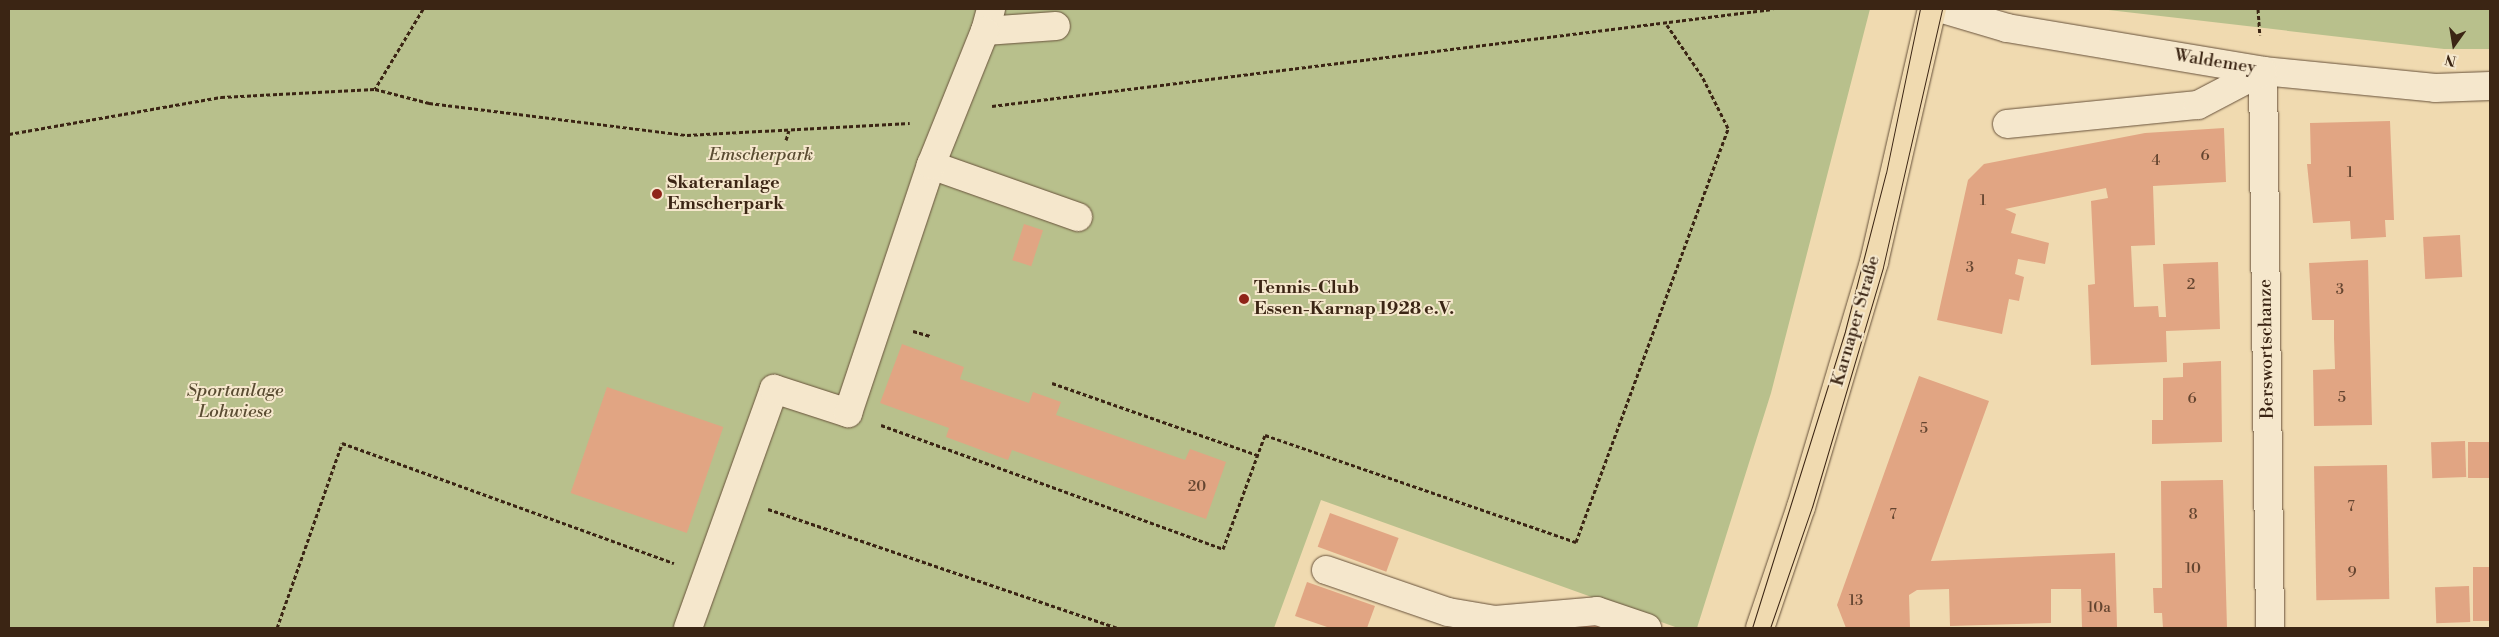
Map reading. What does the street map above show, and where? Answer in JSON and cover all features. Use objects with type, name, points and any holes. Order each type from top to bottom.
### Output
[{"type":"main road","name":"Karnaper Straße","points":[[1760,628],[1802,507],[1874,262],[1932,9]]},
{"type":"street","name":"Waldemey","points":[[1944,9],[2007,28],[2263,71],[2435,88],[2490,86]]},
{"type":"street","points":[[688,628],[774,389],[848,413],[931,165],[988,20],[1056,26]]},
{"type":"street","points":[[2007,124],[2198,105],[2263,71]]},
{"type":"street","name":"Berswortschanze","points":[[2263,71],[2270,628]]},
{"type":"street","points":[[931,165],[1078,217]]},
{"type":"street","points":[[1326,570],[1448,612],[1495,620],[1597,611],[1647,628]]},
{"type":"path","points":[[375,90],[423,9]]},
{"type":"path","points":[[9,134],[221,98],[375,90],[429,103],[604,127],[687,135],[911,123],[950,115],[1288,69],[1667,25],[1773,9]]},
{"type":"path","points":[[848,413],[1223,548],[1266,435],[1576,542],[1728,128],[1702,76],[1667,25]]},
{"type":"path","points":[[786,140],[789,130]]},
{"type":"path","points":[[1052,383],[1258,456]]},
{"type":"path","points":[[277,628],[342,443],[707,575]]},
{"type":"path","points":[[735,498],[1118,628]]},
{"type":"green space","name":"Sportanlage Lohwiese","points":[[9,9],[1870,9],[1771,393],[1697,628],[1678,628],[1321,500],[1274,628],[9,628]]},
{"type":"green space","points":[[2100,9],[2490,9],[2490,49],[2444,49]]},
{"type":"building","points":[[2390,121],[2394,220],[2385,220],[2386,237],[2351,239],[2350,221],[2313,223],[2307,164],[2311,164],[2310,123]]},
{"type":"building","points":[[2224,128],[2226,182],[2153,186],[2155,245],[2131,246],[2134,307],[2158,306],[2159,317],[2166,317],[2163,264],[2218,262],[2220,329],[2166,331],[2167,362],[2091,365],[2088,285],[2095,284],[2091,201],[2108,198],[2106,188],[2005,209],[2016,214],[2011,233],[2049,243],[2045,264],[2018,259],[2015,274],[2024,277],[2019,301],[2009,299],[2002,334],[1937,320],[1968,180],[1984,164],[2145,133]]},
{"type":"building","points":[[1024,224],[1043,230],[1031,266],[1012,260]]},
{"type":"building","points":[[2460,235],[2462,277],[2425,279],[2423,237]]},
{"type":"building","points":[[2368,260],[2372,425],[2314,426],[2313,370],[2335,369],[2334,320],[2312,320],[2309,263]]},
{"type":"building","points":[[902,344],[964,367],[960,379],[1029,403],[1033,392],[1061,402],[1056,415],[1185,460],[1190,449],[1226,462],[1206,519],[1012,450],[1008,460],[946,437],[949,428],[880,403]]},
{"type":"building","points":[[2221,361],[2222,442],[2152,444],[2152,420],[2163,420],[2163,378],[2183,377],[2183,363]]},
{"type":"building","points":[[1919,376],[1989,401],[1931,561],[2115,553],[2117,627],[2082,628],[2081,589],[2051,589],[2051,623],[1950,626],[1949,589],[1917,590],[1909,595],[1910,628],[1846,628],[1837,605]]},
{"type":"building","points":[[607,387],[723,427],[687,533],[571,493]]},
{"type":"building","points":[[2465,441],[2466,477],[2432,478],[2431,442]]},
{"type":"building","points":[[2468,442],[2490,442],[2490,478],[2468,478]]},
{"type":"building","points":[[2387,465],[2389,599],[2316,600],[2314,466]]},
{"type":"building","points":[[2223,480],[2227,628],[2163,628],[2162,613],[2154,613],[2153,588],[2162,588],[2161,481]]},
{"type":"building","points":[[1330,513],[1399,538],[1386,572],[1318,547]]},
{"type":"building","points":[[2473,567],[2490,567],[2490,621],[2473,621]]},
{"type":"building","points":[[1307,582],[1375,606],[1367,628],[1330,628],[1295,616]]},
{"type":"building","points":[[2469,586],[2470,622],[2436,623],[2435,587]]},
{"type":"building","points":[[1575,618],[1605,628],[1571,628]]},
{"type":"tram line","points":[[1752,628],[1845,331],[1886,173],[1920,9]]},
{"type":"tram line","points":[[1770,628],[1812,507],[1883,267],[1942,9]]},
{"type":"place","name":"Skateranlage Emscherpark","points":[[657,194]]},
{"type":"place","name":"Tennis-Club Essen-Karnap 1928 e.V.","points":[[1244,299]]},
{"type":"park label","name":"Emscherpark","points":[[761,155]]}]
